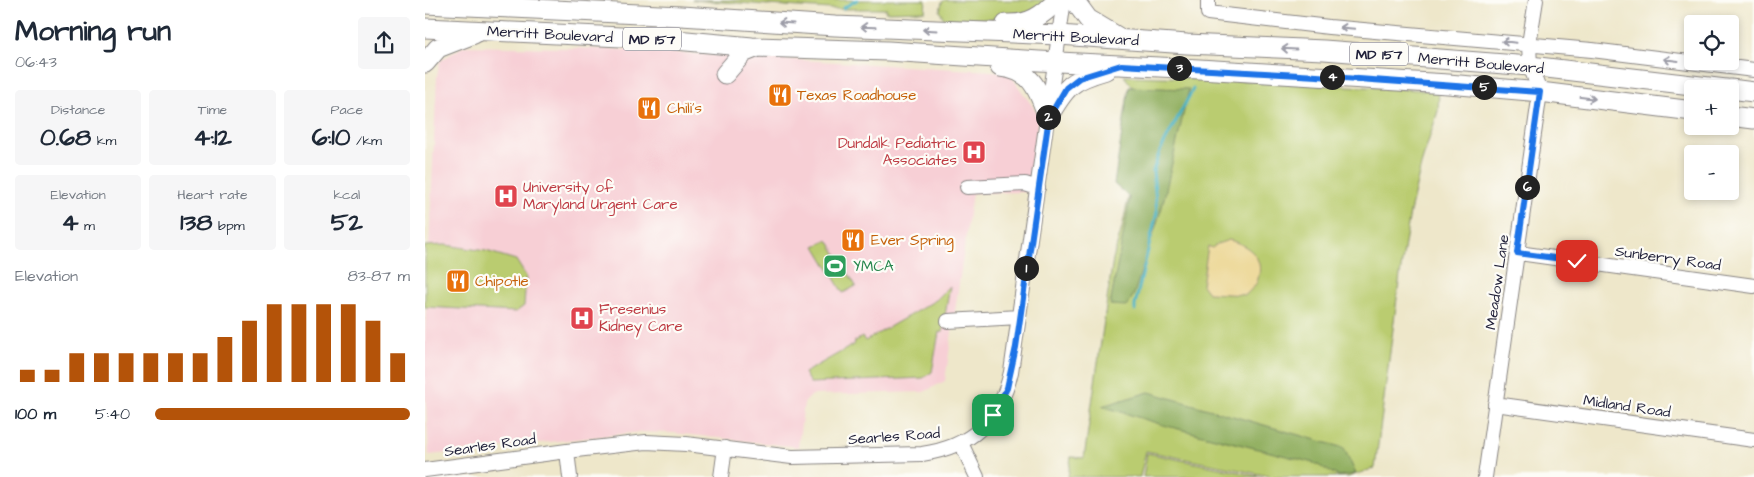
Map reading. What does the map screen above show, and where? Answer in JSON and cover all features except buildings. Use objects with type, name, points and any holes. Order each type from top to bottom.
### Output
[{"type":"main road","points":[[477,0],[495,7]]},
{"type":"main road","points":[[958,31],[973,23],[1023,24],[1038,18],[1057,0]]},
{"type":"main road","points":[[1074,0],[1088,19],[1124,40]]},
{"type":"main road","name":"Merritt Boulevard","points":[[425,4],[1324,50],[1530,66],[1684,84]]},
{"type":"main road","name":"Merritt Boulevard","points":[[425,28],[665,39],[758,47],[888,51],[1317,76],[1540,92],[1684,110]]},
{"type":"main road","points":[[425,63],[438,48],[485,31]]},
{"type":"main road","points":[[725,74],[743,53],[758,47]]},
{"type":"main road","points":[[888,51],[923,62],[1018,70],[1026,76],[1037,90],[1049,117]]},
{"type":"main road","points":[[1049,117],[1066,88],[1079,78],[1121,65]]},
{"type":"main road","name":"Merritt Boulevard","points":[[1739,90],[1754,92]]},
{"type":"main road","points":[[1739,117],[1754,119]]},
{"type":"street","name":"Searles Road","points":[[425,470],[567,451],[655,442],[725,448],[768,455],[813,457],[922,454],[961,444],[986,423],[1000,404],[1011,372],[1049,117],[1064,0]]},
{"type":"street","points":[[1536,0],[1529,44],[1530,66],[1540,92]]},
{"type":"street","name":"Merritt Boulevard","points":[[1208,7],[1329,27],[1529,44],[1754,70]]},
{"type":"street","name":"Meadow Lane","points":[[1485,477],[1540,92]]},
{"type":"street","points":[[967,187],[1025,184],[1038,188]]},
{"type":"street","name":"Sunberry Road","points":[[1517,253],[1754,286]]},
{"type":"street","points":[[948,321],[1019,317]]},
{"type":"street","name":"Midland Road","points":[[1495,404],[1754,440]]},
{"type":"street","points":[[961,444],[977,477]]},
{"type":"street","points":[[721,477],[725,448]]},
{"type":"street","points":[[567,451],[570,477]]},
{"type":"shaded area","points":[[464,46],[612,49],[1008,72],[1039,115],[1026,192],[972,193],[945,381],[924,392],[812,395],[804,403],[798,447],[674,433],[640,432],[429,455],[425,388],[425,334],[437,76],[440,61]]},
{"type":"green space","points":[[692,0],[926,0],[925,11],[885,12],[887,9],[831,9]]},
{"type":"green space","points":[[945,0],[1051,0],[1045,9],[999,19],[944,19],[940,11],[942,2]]},
{"type":"green space","points":[[1124,76],[1439,91],[1438,111],[1422,161],[1410,212],[1375,468],[1348,477],[1274,477],[1146,451],[1140,477],[1068,477],[1071,457],[1084,458],[1113,259],[1131,185],[1132,86]]},
{"type":"green space","points":[[1129,87],[1189,89],[1162,207],[1134,294],[1127,306],[1110,305],[1130,198],[1114,184]]},
{"type":"green space","name":"YMCA","points":[[828,240],[856,286],[843,293],[815,246]]},
{"type":"green space","points":[[445,245],[486,251],[516,260],[526,276],[524,306],[516,312],[425,307],[425,246]]},
{"type":"green space","points":[[950,286],[942,333],[939,332],[932,372],[923,378],[810,383],[804,373],[855,344],[854,342],[862,337],[865,341],[936,300]]},
{"type":"green space","points":[[1149,392],[1344,448],[1356,474],[1338,476],[1314,463],[1163,425],[1102,406]]},
{"type":"green space","points":[[1147,453],[1263,477],[1143,477]]},
{"type":"sand","points":[[1229,240],[1243,245],[1253,253],[1259,264],[1260,271],[1257,281],[1246,295],[1208,293],[1202,285],[1208,246],[1212,248]]},
{"type":"waterway","points":[[843,8],[857,0]]},
{"type":"waterway","points":[[1135,310],[1157,212],[1153,171],[1160,151],[1193,89]]},
{"type":"place","name":"Texas Roadhouse","points":[[780,95]]},
{"type":"place","name":"Chili's","points":[[649,108]]},
{"type":"place","name":"Dundalk Pediatric Associates","points":[[974,152]]},
{"type":"place","name":"University of Maryland Urgent Care","points":[[506,196]]},
{"type":"place","name":"Ever Spring","points":[[853,240]]},
{"type":"place","name":"YMCA","points":[[835,266]]},
{"type":"place","name":"Chipotle","points":[[458,281]]},
{"type":"place","name":"Fresenius Kidney Care","points":[[582,318]]},
{"type":"route","points":[[993,415],[1007,388],[1016,347],[1049,117],[1066,88],[1079,78],[1121,65],[1317,76],[1540,92],[1517,253],[1577,261]]}]
